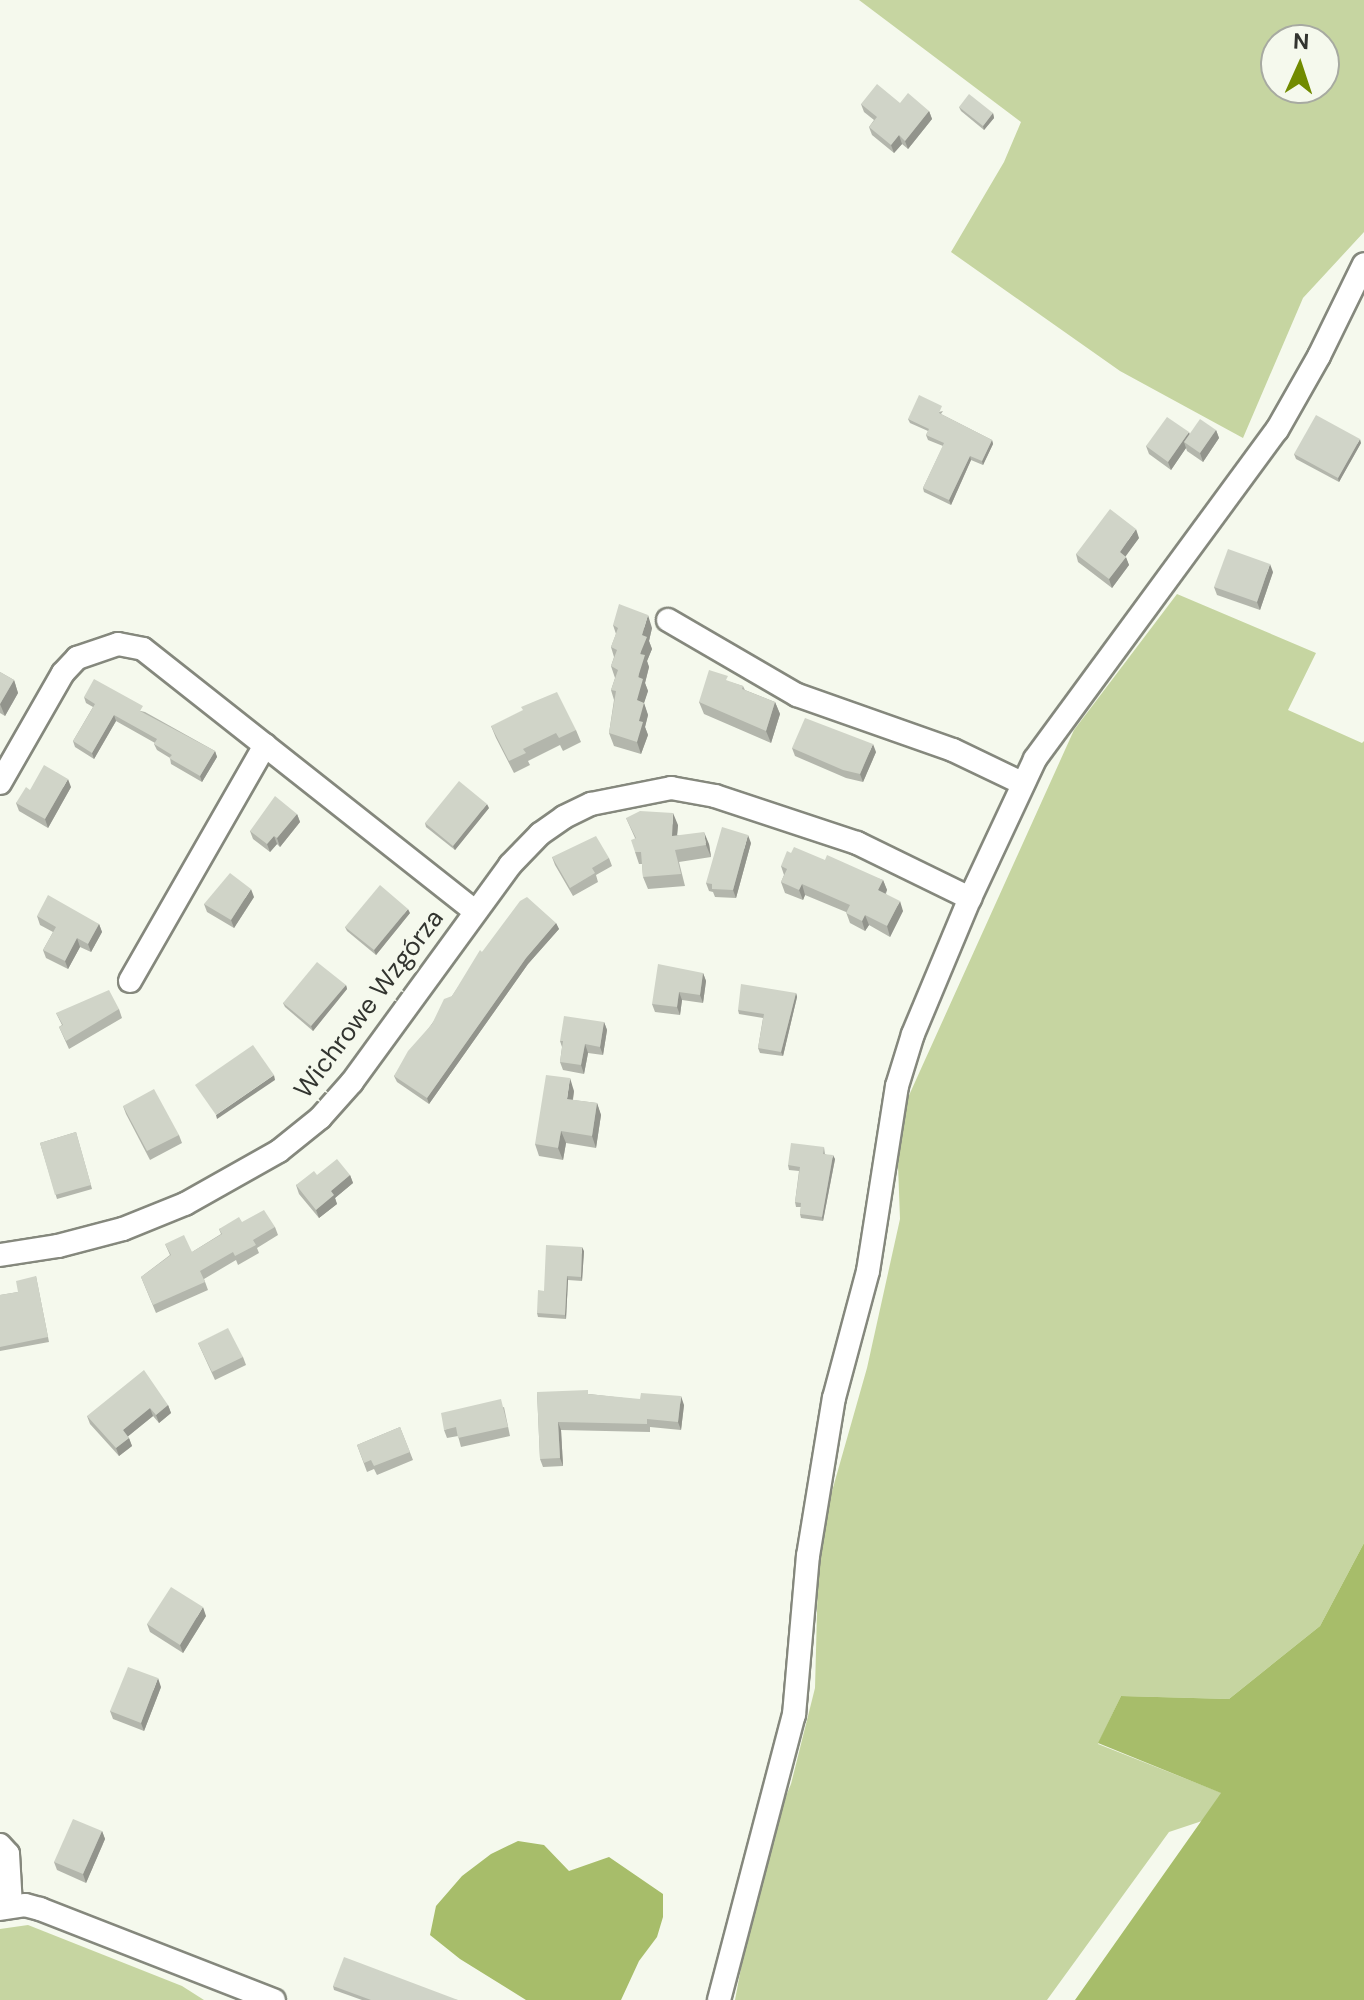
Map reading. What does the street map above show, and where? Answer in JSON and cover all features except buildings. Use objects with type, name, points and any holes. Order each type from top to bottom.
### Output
[{"type":"street","points":[[719,2000],[794,1715],[808,1556],[834,1398],[868,1271],[897,1086],[913,1034],[1022,783],[1060,721],[1174,574],[1277,430],[1319,356],[1364,264]]},
{"type":"street","points":[[668,620],[797,695],[953,750],[1022,783]]},
{"type":"street","name":"Wichrowe Wzgórza","points":[[0,783],[63,673],[77,658],[118,644],[143,649],[474,910]]},
{"type":"street","points":[[130,981],[265,745]]},
{"type":"street","name":"Wichrowe Wzgórza","points":[[0,1255],[58,1246],[123,1229],[197,1198],[279,1151],[320,1118],[352,1082],[474,910],[540,834],[564,817],[621,796],[671,788],[715,796],[857,843],[970,898]]},
{"type":"street","points":[[4,1849],[6,1908],[25,1905],[56,1915],[274,2000]]},
{"type":"shaded area","points":[[859,0],[1364,0],[1364,232],[1303,298],[1243,438],[1120,371],[951,252],[1004,162],[1021,122]]},
{"type":"shaded area","points":[[1177,594],[1316,653],[1288,710],[1362,743],[1364,741],[1364,1543],[1320,1626],[1229,1699],[1121,1696],[1098,1744],[1222,1793],[1202,1821],[1169,1832],[1047,2000],[735,2000],[763,1851],[791,1784],[815,1688],[819,1537],[867,1368],[900,1219],[898,1165],[906,1102],[1074,730]]},
{"type":"shaded area","points":[[1364,1543],[1364,2000],[1075,2000],[1221,1793],[1098,1743],[1121,1696],[1229,1699],[1320,1626]]},
{"type":"shaded area","points":[[518,1841],[544,1845],[569,1871],[609,1857],[663,1894],[663,1917],[657,1937],[639,1961],[621,2000],[526,2000],[460,1959],[430,1935],[436,1906],[462,1876],[491,1854]]},
{"type":"shaded area","points":[[28,1925],[182,1986],[204,2000],[0,2000],[0,1929]]}]
